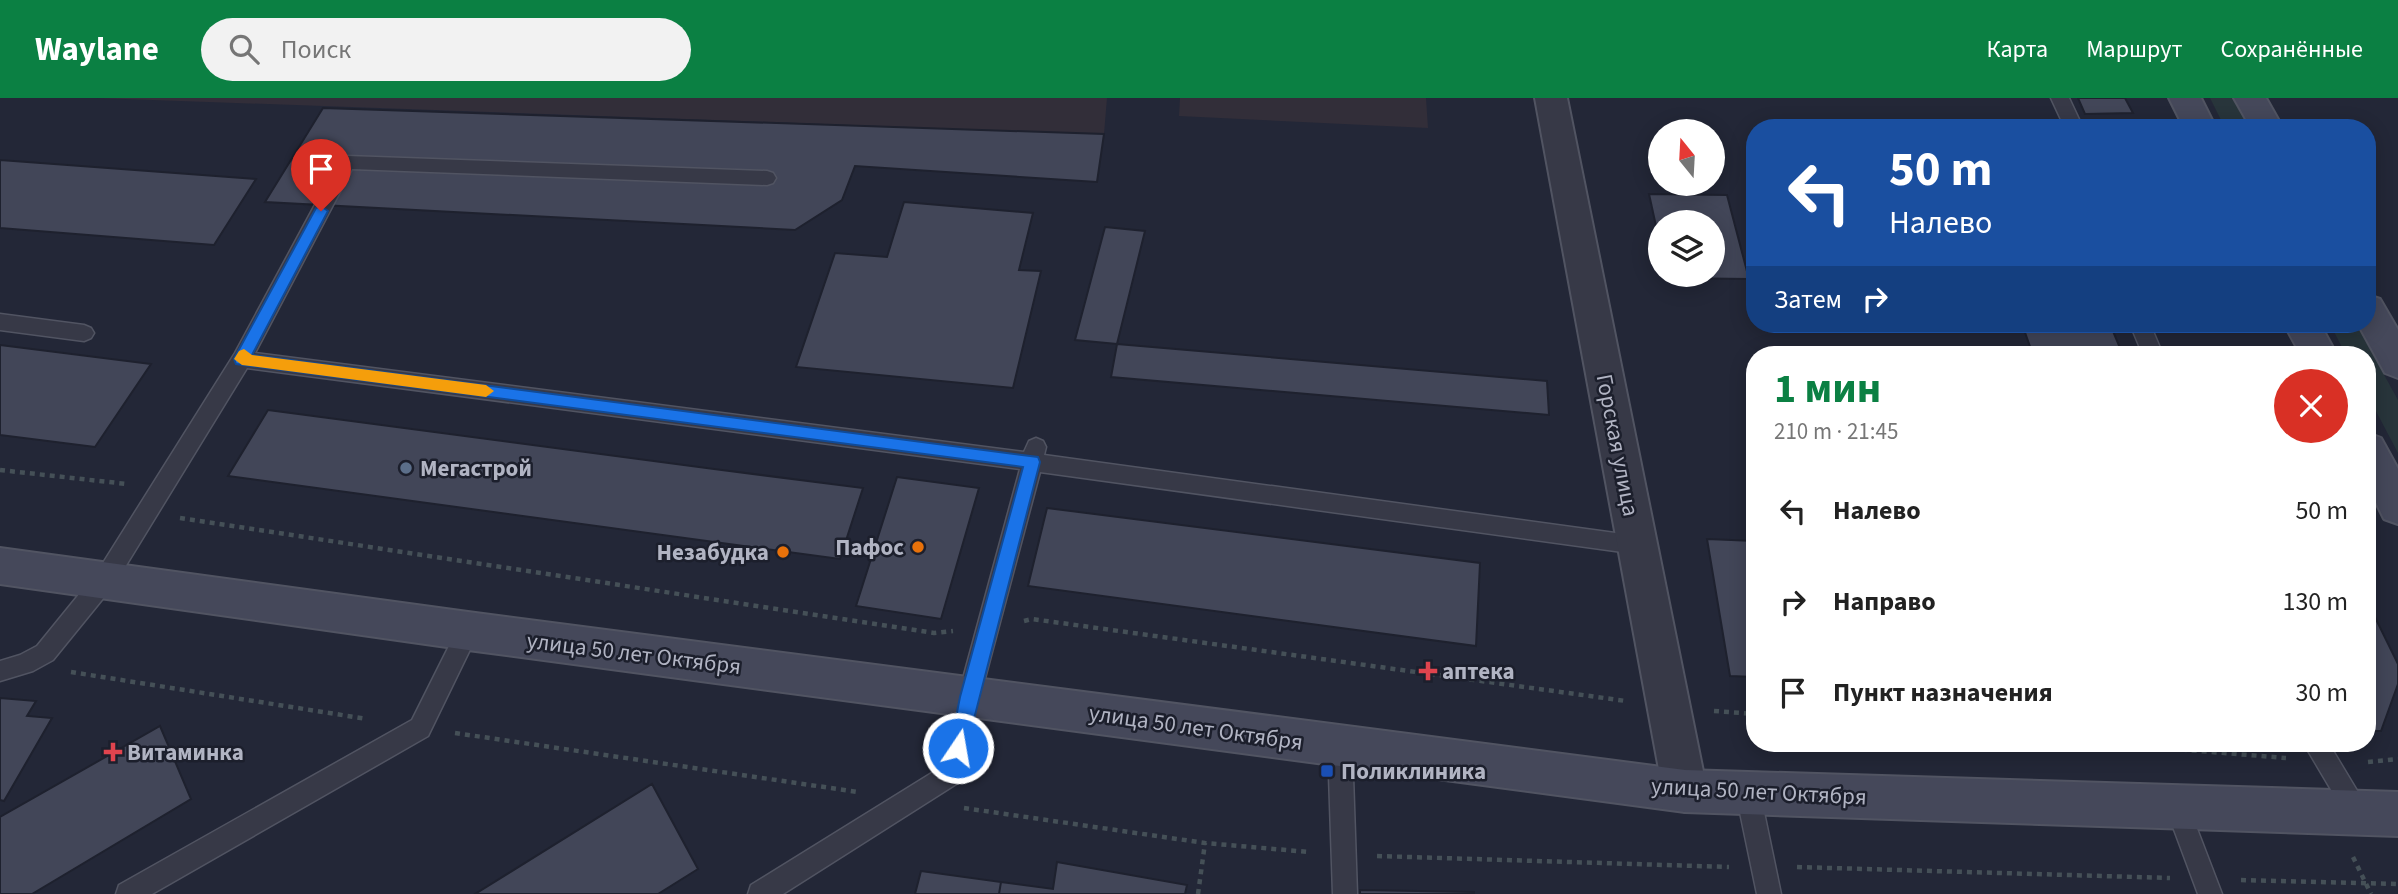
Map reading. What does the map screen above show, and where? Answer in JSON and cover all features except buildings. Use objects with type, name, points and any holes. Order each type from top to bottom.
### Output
[{"type":"main road","points":[[2185,98],[2196,119]]},
{"type":"main road","points":[[2250,98],[2262,119]]},
{"type":"main road","points":[[2376,323],[2398,363]]},
{"type":"main road","points":[[2376,465],[2398,508]]},
{"type":"main road","name":"улица 50 лет Октября","points":[[0,566],[468,631],[1685,791],[2398,814]]},
{"type":"street","name":"Горская улица","points":[[1551,98],[1685,791]]},
{"type":"lane","points":[[2060,98],[2070,119]]},
{"type":"lane","points":[[0,671],[24,664],[45,653],[106,579],[242,359],[347,162],[766,178]]},
{"type":"lane","points":[[0,322],[84,333]]},
{"type":"lane","points":[[242,359],[1034,454],[1637,545]]},
{"type":"lane","points":[[760,894],[953,774],[969,697],[1034,454]]},
{"type":"lane","points":[[128,894],[420,728],[468,631]]},
{"type":"lane","points":[[1340,746],[1345,894]]},
{"type":"lane","points":[[2321,752],[2357,812]]},
{"type":"lane","points":[[1748,793],[1769,894]]},
{"type":"lane","points":[[2178,808],[2207,887]]},
{"type":"path","points":[[0,470],[127,484],[147,513],[934,633],[988,628],[1032,619],[1668,707],[1746,714]]},
{"type":"path","points":[[24,664],[420,728],[1205,843],[1343,855],[1682,867],[1763,866],[2207,887],[2398,884]]},
{"type":"path","points":[[2209,752],[2293,759]]},
{"type":"path","points":[[1198,894],[1205,843]]},
{"type":"shaded area","points":[[97,98],[1107,98],[1104,134]]},
{"type":"shaded area","points":[[1180,98],[1426,98],[1428,128],[1179,116]]},
{"type":"shaded area","points":[[2210,98],[2233,98],[2245,119],[2220,119]]},
{"type":"shaded area","points":[[2335,333],[2361,333],[2368,346],[2341,346]]},
{"type":"shaded area","points":[[2376,360],[2398,400],[2398,453],[2376,411]]},
{"type":"slow traffic","points":[[244,355],[242,359],[486,391]]},
{"type":"place","name":"Мегастрой","points":[[406,468]]},
{"type":"place","name":"Пафос","points":[[918,547]]},
{"type":"place","name":"Незабудка","points":[[783,552]]},
{"type":"place","name":"аптека","points":[[1428,671]]},
{"type":"place","name":"Витаминка","points":[[113,752]]},
{"type":"place","name":"Поликлиника","points":[[1327,771]]},
{"type":"route","points":[[321,211],[242,359],[1032,462],[969,697],[958,748]]}]
